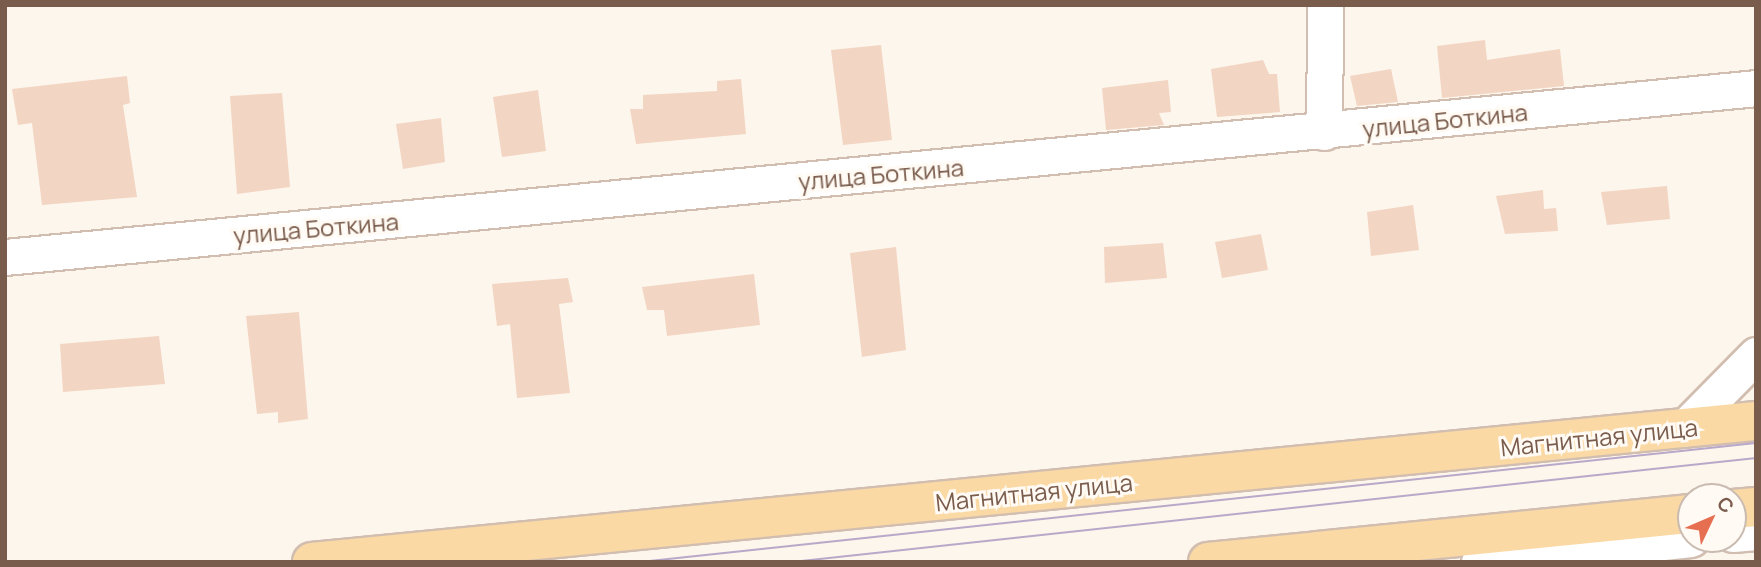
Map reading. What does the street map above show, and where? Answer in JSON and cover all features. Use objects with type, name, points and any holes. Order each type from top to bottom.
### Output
[{"type":"main road","name":"Магнитная улица","points":[[313,562],[1756,421]]},
{"type":"main road","points":[[1208,562],[1677,515]]},
{"type":"street","points":[[1324,132],[1325,5]]},
{"type":"street","name":"улица Боткина","points":[[5,257],[1324,132],[1756,88]]},
{"type":"street","points":[[1683,429],[1756,355]]},
{"type":"street","points":[[1479,562],[1677,541]]},
{"type":"building","points":[[1485,40],[1487,60],[1560,49],[1564,86],[1442,98],[1437,46]]},
{"type":"building","points":[[881,45],[892,140],[843,145],[831,50]]},
{"type":"building","points":[[1263,60],[1269,74],[1277,74],[1280,112],[1217,117],[1211,69]]},
{"type":"building","points":[[1391,69],[1398,102],[1357,106],[1350,76]]},
{"type":"building","points":[[127,76],[130,103],[123,105],[137,197],[42,205],[32,123],[18,125],[12,89]]},
{"type":"building","points":[[741,79],[746,134],[636,144],[630,109],[643,109],[643,95],[717,91],[717,81]]},
{"type":"building","points":[[1168,80],[1171,112],[1159,113],[1164,125],[1106,130],[1102,88]]},
{"type":"building","points":[[538,90],[546,151],[502,157],[493,97]]},
{"type":"building","points":[[282,93],[290,187],[237,194],[230,96]]},
{"type":"building","points":[[441,118],[445,162],[403,169],[396,124]]},
{"type":"building","points":[[1667,186],[1670,219],[1607,225],[1601,192]]},
{"type":"building","points":[[1543,190],[1544,209],[1556,208],[1558,231],[1505,234],[1496,196]]},
{"type":"building","points":[[1413,205],[1419,250],[1371,256],[1367,212]]},
{"type":"building","points":[[1261,234],[1268,270],[1222,278],[1215,242]]},
{"type":"building","points":[[1163,243],[1167,278],[1105,283],[1104,247]]},
{"type":"building","points":[[896,247],[906,350],[862,357],[850,253]]},
{"type":"building","points":[[754,274],[760,325],[667,336],[664,310],[647,310],[642,287]]},
{"type":"building","points":[[568,278],[573,302],[559,304],[570,393],[517,398],[510,324],[497,326],[492,284]]},
{"type":"building","points":[[299,312],[308,419],[278,423],[278,412],[257,414],[246,316]]},
{"type":"building","points":[[159,336],[165,384],[63,392],[60,344]]},
{"type":"tram line","points":[[640,562],[1756,443]]},
{"type":"tram line","points":[[792,562],[1756,458]]}]
